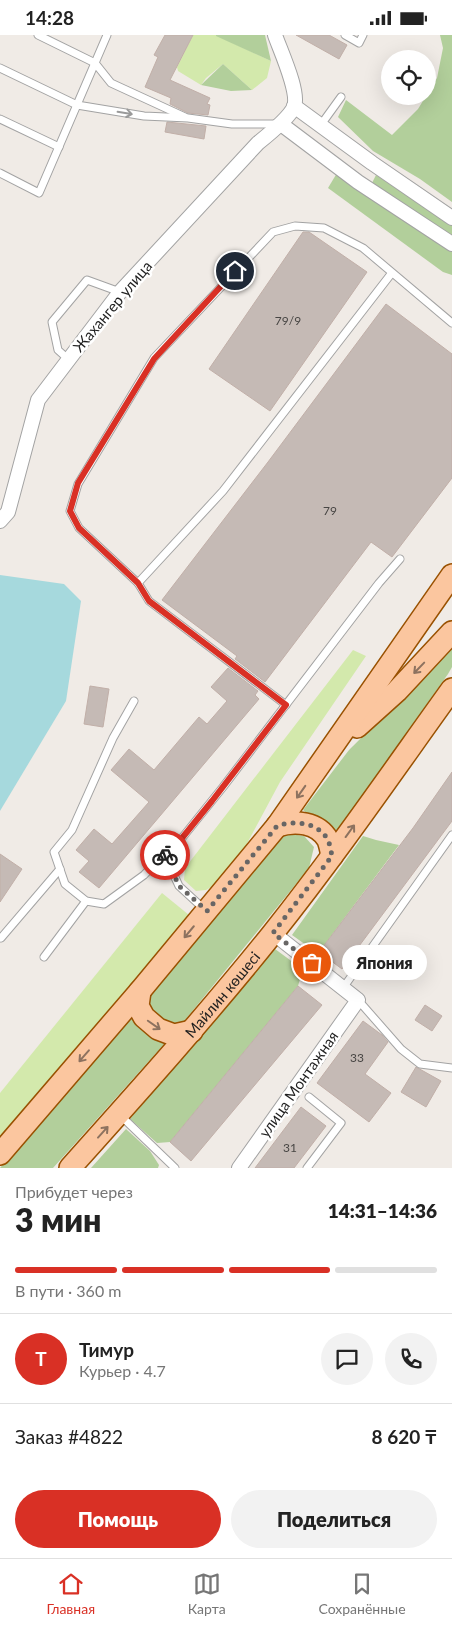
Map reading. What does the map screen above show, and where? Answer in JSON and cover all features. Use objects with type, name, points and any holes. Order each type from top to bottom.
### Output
[{"type":"main road","points":[[0,1154],[140,991],[277,826],[452,575]]},
{"type":"main road","points":[[329,752],[452,598]]},
{"type":"main road","points":[[329,752],[396,691],[452,632]]},
{"type":"main road","name":"Майлин көшесі","points":[[70,1168],[192,1031],[273,933],[332,856],[452,689]]},
{"type":"main road","points":[[277,826],[288,822],[302,822],[318,830],[328,840],[332,856]]},
{"type":"main road","points":[[140,991],[138,1006],[144,1017],[158,1029],[174,1035],[192,1031]]},
{"type":"street","points":[[274,35],[295,93],[294,106],[452,218]]},
{"type":"street","name":"Жахангер улица","points":[[0,521],[8,512],[38,400],[120,292],[258,143],[281,123],[294,106]]},
{"type":"street","points":[[281,123],[358,182],[452,243]]},
{"type":"street","points":[[273,933],[358,1001]]},
{"type":"street","name":"улица Монтажная","points":[[239,1168],[358,1001]]},
{"type":"lane","points":[[38,35],[94,63],[111,83],[188,118]]},
{"type":"lane","points":[[0,173],[39,193],[107,35]]},
{"type":"lane","points":[[345,35],[358,43],[364,35]]},
{"type":"lane","points":[[0,68],[77,105],[144,116],[188,118],[232,124],[281,123]]},
{"type":"lane","points":[[320,125],[341,97]]},
{"type":"lane","points":[[0,119],[59,147]]},
{"type":"lane","points":[[286,705],[149,601],[138,583],[79,528],[70,511],[78,483],[154,359],[273,232],[295,226],[324,228],[363,248],[391,274],[452,323]]},
{"type":"lane","points":[[138,583],[223,491],[391,274]]},
{"type":"lane","points":[[68,359],[58,350],[52,322],[87,280],[120,292]]},
{"type":"lane","points":[[134,701],[112,738],[72,830],[54,851],[65,884],[86,901],[104,904],[144,875],[164,854],[178,843],[379,583],[400,559]]},
{"type":"lane","points":[[343,988],[452,835]]},
{"type":"lane","points":[[164,854],[179,886],[207,911]]},
{"type":"lane","points":[[1,938],[60,869]]},
{"type":"lane","points":[[44,957],[86,901]]},
{"type":"lane","points":[[358,1001],[401,1049],[420,1064],[452,1068]]},
{"type":"lane","points":[[307,1168],[341,1123],[309,1097]]},
{"type":"lane","points":[[118,1114],[175,1168]]},
{"type":"green space","points":[[193,35],[216,35],[271,61],[267,78],[252,90],[223,64],[206,78],[201,85],[178,71],[177,67]]},
{"type":"green space","points":[[265,35],[271,61],[216,36]]},
{"type":"green space","points":[[440,35],[452,35],[452,202],[420,179],[373,151],[338,117],[346,100],[392,135],[420,105],[436,105],[436,80],[443,48]]},
{"type":"green space","points":[[223,64],[252,90],[231,91],[201,85]]},
{"type":"green space","points":[[337,173],[452,251],[452,275],[443,272],[328,188]]},
{"type":"green space","points":[[376,175],[452,225],[452,237],[371,185]]},
{"type":"green space","points":[[452,648],[452,667],[448,674],[334,836],[303,810],[349,750]]},
{"type":"green space","points":[[353,650],[366,656],[280,782],[243,851],[216,884],[206,890],[196,891],[184,880],[185,868]]},
{"type":"green space","points":[[290,834],[304,836],[314,847],[309,868],[181,1025],[162,1022],[148,1007],[155,981],[279,838]]},
{"type":"green space","points":[[363,836],[399,845],[319,952],[313,950],[292,935]]},
{"type":"green space","points":[[162,893],[189,915],[0,1139],[0,1093]]},
{"type":"green space","points":[[275,949],[302,972],[298,986],[170,1142],[157,1143],[130,1119]]},
{"type":"green space","points":[[130,1013],[139,1028],[166,1042],[53,1168],[0,1168]]},
{"type":"green space","points":[[126,1129],[150,1151],[159,1165],[158,1168],[91,1168]]},
{"type":"water","points":[[0,575],[64,584],[81,601],[66,701],[0,811]]},
{"type":"building","points":[[165,35],[193,35],[170,80],[210,98],[207,104],[210,105],[208,115],[188,113],[170,104],[171,98],[145,87],[158,57],[154,55]]},
{"type":"building","points":[[296,35],[329,35],[347,45],[339,59]]},
{"type":"building","points":[[167,122],[206,126],[204,139],[165,132]]},
{"type":"building","points":[[303,232],[309,232],[367,272],[270,411],[209,369]]},
{"type":"building","points":[[386,304],[452,354],[452,478],[392,557],[371,542],[265,682],[235,659],[237,656],[162,600]]},
{"type":"building","points":[[228,668],[258,691],[255,695],[259,699],[99,888],[79,872],[89,861],[76,850],[94,829],[112,844],[149,802],[111,770],[129,749],[154,770],[199,717],[207,724],[227,701],[211,687]]},
{"type":"building","points":[[90,686],[109,689],[103,727],[84,724]]},
{"type":"building","points":[[452,772],[452,821],[342,969],[319,952],[413,828]]},
{"type":"building","points":[[0,854],[22,869],[0,902]]},
{"type":"building","points":[[298,986],[322,1005],[191,1161],[170,1142]]},
{"type":"building","points":[[425,1005],[442,1016],[432,1031],[415,1020]]},
{"type":"building","points":[[363,1021],[382,1035],[388,1042],[365,1074],[391,1093],[369,1122],[317,1083]]},
{"type":"building","points":[[416,1067],[441,1081],[426,1107],[401,1092]]},
{"type":"building","points":[[301,1107],[326,1126],[294,1168],[255,1168]]},
{"type":"way so far","points":[[165,855],[179,886],[207,911],[277,826],[288,822],[302,822],[318,830],[328,840],[332,856],[273,933],[312,963]]},
{"type":"place","name":"Япония","points":[[312,963]]},
{"type":"route","points":[[165,855],[178,843],[212,801],[286,705],[149,601],[138,583],[79,528],[70,511],[78,483],[154,359],[235,271]]}]
